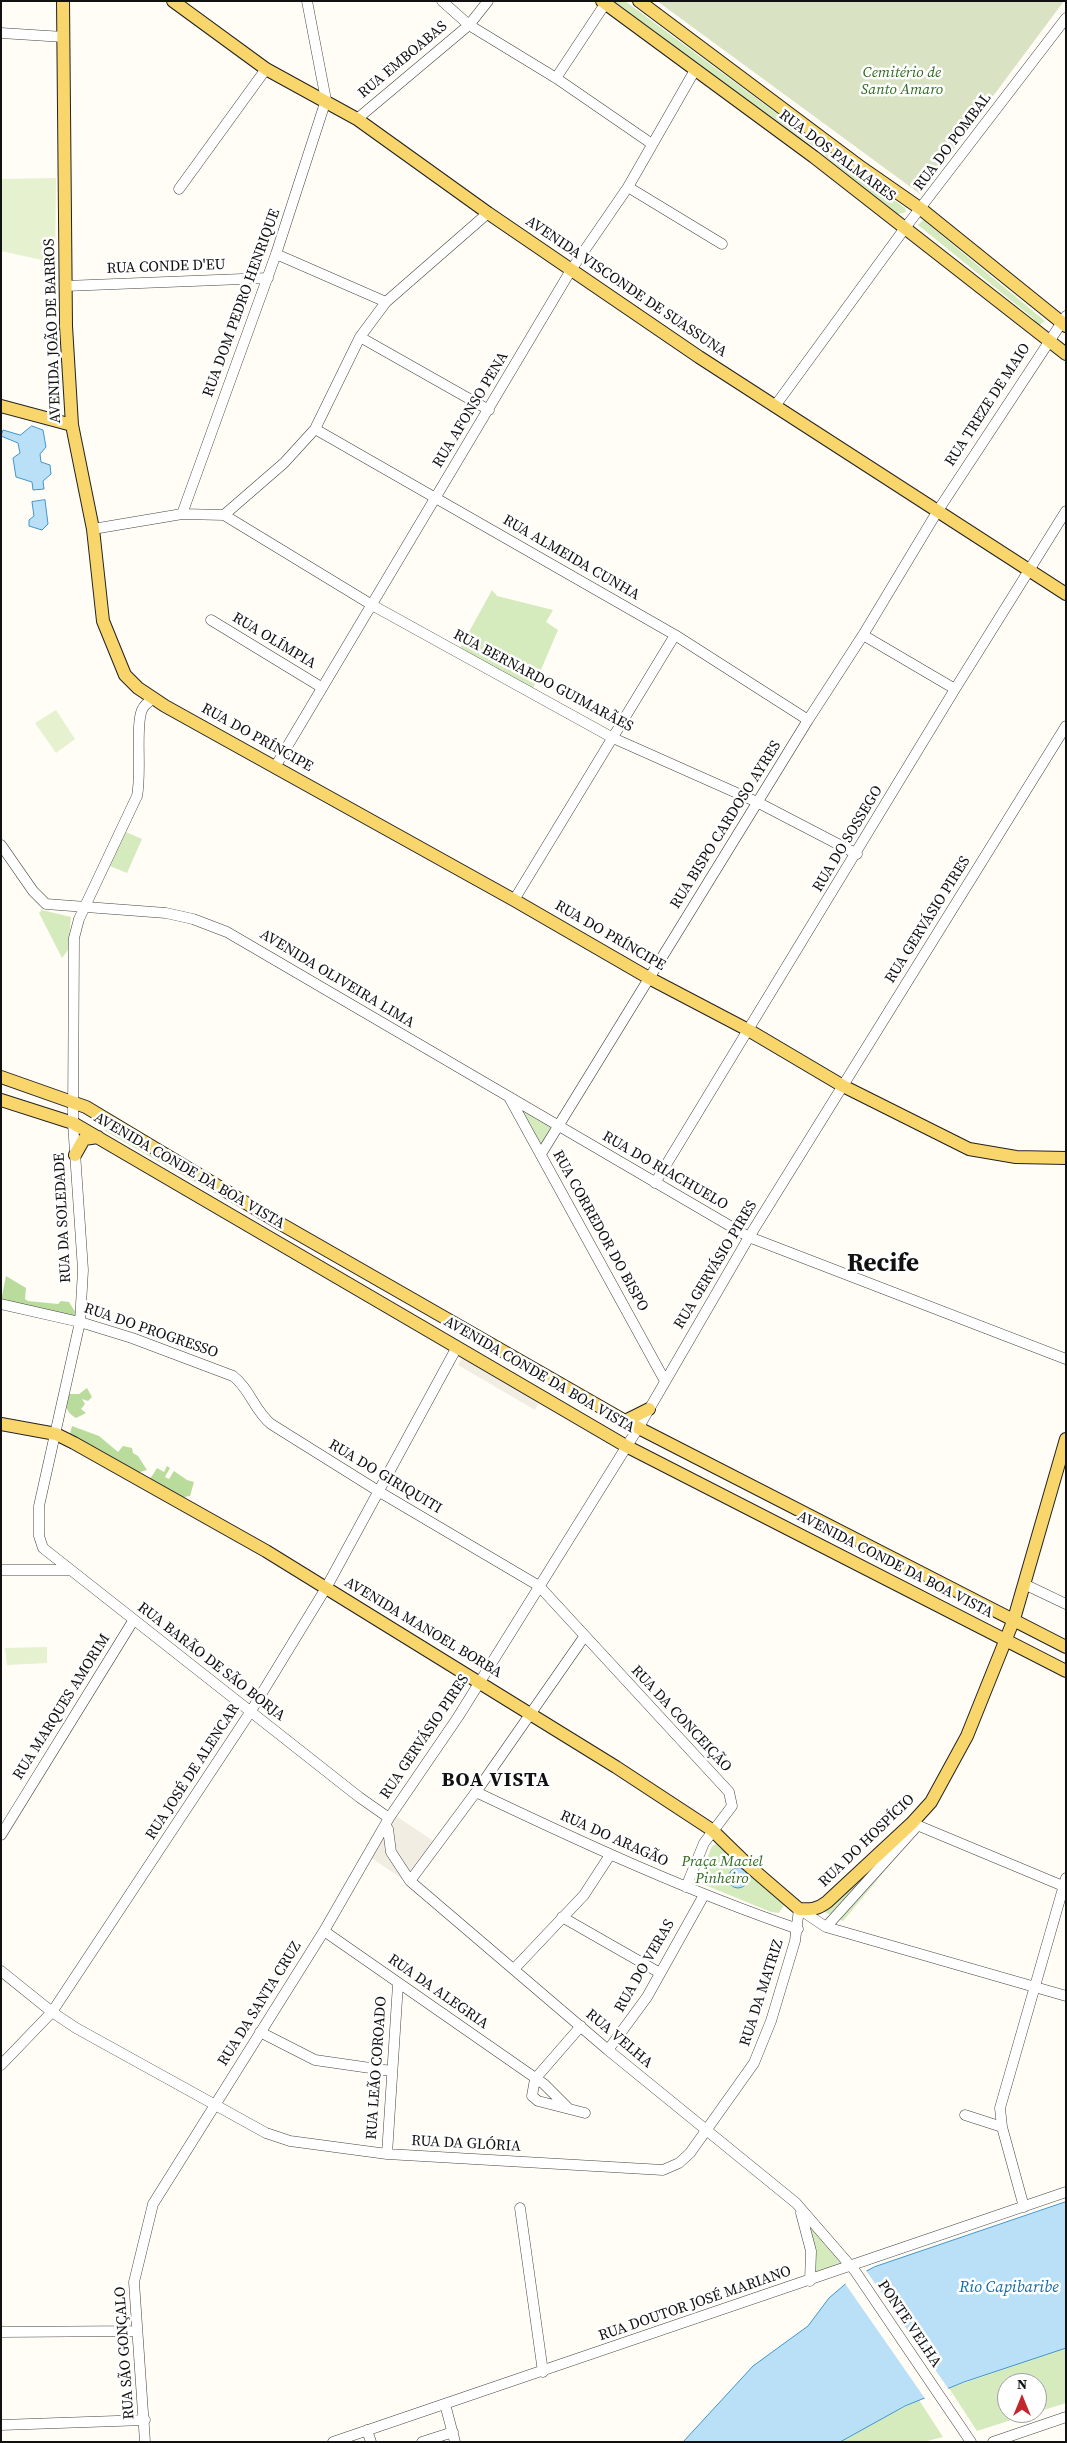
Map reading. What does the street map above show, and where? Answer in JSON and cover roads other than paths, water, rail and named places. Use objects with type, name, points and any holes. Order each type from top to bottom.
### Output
[{"type":"main road","name":"AVENIDA JOÃO DE BARROS","points":[[63,1],[66,286],[72,425],[92,529],[103,621],[111,646],[125,675],[153,699]]},
{"type":"main road","name":"AVENIDA VISCONDE DE SUASSUNA","points":[[173,1],[266,69],[326,100],[356,119],[571,270],[775,406],[1066,594]]},
{"type":"main road","name":"RUA DOS PALMARES","points":[[639,1],[921,210],[1064,322]]},
{"type":"main road","name":"RUA DOS PALMARES","points":[[604,2],[814,158],[1048,342],[1066,354]]},
{"type":"main road","points":[[814,158],[819,153],[828,153],[862,168]]},
{"type":"main road","points":[[1,406],[72,425]]},
{"type":"main road","name":"RUA DO PRÍNCIPE","points":[[153,699],[514,900],[649,978],[750,1031],[843,1086],[970,1149],[1016,1157],[1066,1158]]},
{"type":"main road","name":"AVENIDA CONDE DA BOA VISTA","points":[[1,1077],[73,1101],[281,1224],[625,1421],[1066,1647]]},
{"type":"main road","name":"AVENIDA CONDE DA BOA VISTA","points":[[1,1100],[73,1123],[626,1446],[1066,1671]]},
{"type":"main road","points":[[76,1155],[84,1139],[98,1137]]},
{"type":"main road","points":[[625,1421],[650,1409]]},
{"type":"main road","name":"AVENIDA MANOEL BORBA","points":[[1,1424],[56,1434],[188,1505],[480,1681],[530,1715],[616,1767],[712,1830],[749,1866],[799,1909]]},
{"type":"main road","name":"RUA DO HOSPÍCIO","points":[[799,1909],[820,1908],[915,1824],[931,1802],[967,1736],[1014,1619],[1066,1439]]},
{"type":"street","points":[[307,1],[326,100]]},
{"type":"street","points":[[442,1],[469,25],[556,78],[652,144]]},
{"type":"street","name":"RUA EMBOABAS","points":[[356,119],[469,25],[488,1]]},
{"type":"street","points":[[556,78],[604,2]]},
{"type":"street","name":"RUA DO POMBAL","points":[[775,406],[905,228],[921,210],[1066,18]]},
{"type":"street","points":[[1,33],[64,37]]},
{"type":"street","points":[[179,189],[266,69]]},
{"type":"street","name":"RUA AFONSO PENA","points":[[275,767],[571,270],[628,186],[694,70]]},
{"type":"street","name":"RUA DOM PEDRO HENRIQUE","points":[[182,514],[268,278],[326,100]]},
{"type":"street","points":[[628,186],[722,244]]},
{"type":"street","points":[[92,529],[182,514],[224,515],[277,469],[315,429],[360,337],[386,302],[488,213]]},
{"type":"street","points":[[276,254],[386,302]]},
{"type":"street","name":"RUA CONDE D'EU","points":[[66,286],[268,278]]},
{"type":"street","name":"RUA TREZE DE MAIO","points":[[937,512],[1048,342],[1064,322]]},
{"type":"street","points":[[360,337],[489,410]]},
{"type":"street","name":"RUA ALMEIDA CUNHA","points":[[315,429],[675,635],[808,720]]},
{"type":"street","name":"RUA DO SOSSEGO","points":[[655,1183],[750,1031],[955,689],[1066,511]]},
{"type":"street","name":"RUA BISPO CARDOSO AYRES","points":[[541,1154],[757,802],[863,635],[937,512]]},
{"type":"street","name":"RUA BERNARDO GUIMARÃES","points":[[224,515],[372,605],[614,738],[757,802],[857,854]]},
{"type":"street","name":"RUA OLÍMPIA","points":[[210,620],[321,687]]},
{"type":"street","points":[[514,900],[675,635]]},
{"type":"street","points":[[863,635],[955,689]]},
{"type":"street","name":"RUA DA SOLEDADE","points":[[70,1570],[43,1548],[39,1536],[41,1491],[56,1434],[80,1322],[83,1270],[73,1123],[74,938],[79,919],[137,796],[140,776],[140,718],[144,705],[153,699]]},
{"type":"street","name":"RUA GERVÁSIO PIRES","points":[[387,1822],[480,1681],[650,1409],[749,1237],[1066,726]]},
{"type":"street","name":"AVENIDA OLIVEIRA LIMA","points":[[1,845],[41,901],[51,906],[166,913],[192,919],[227,932],[558,1127]]},
{"type":"street","name":"RUA CORREDOR DO BISPO","points":[[508,1096],[665,1381]]},
{"type":"street","name":"RUA DO RIACHUELO","points":[[558,1127],[749,1237],[1066,1359]]},
{"type":"street","name":"RUA DO PROGRESSO","points":[[1,1304],[80,1322],[132,1338],[233,1376]]},
{"type":"street","name":"RUA JOSÉ DE ALENCAR","points":[[1,2065],[52,2012],[251,1711],[326,1588],[457,1347]]},
{"type":"street","name":"RUA DO GIRIQUITI","points":[[233,1376],[244,1384],[258,1409],[271,1424],[538,1586]]},
{"type":"street","points":[[1,1570],[70,1570]]},
{"type":"street","name":"RUA BARÃO DE SÃO BORJA","points":[[70,1570],[133,1621],[251,1711],[359,1797],[387,1822]]},
{"type":"street","points":[[1024,1584],[1066,1604]]},
{"type":"street","name":"RUA DA CONCEIÇÃO","points":[[538,1586],[729,1792],[732,1806],[704,1842],[686,1887]]},
{"type":"street","name":"RUA MARQUES AMORIM","points":[[1,1834],[133,1621]]},
{"type":"street","points":[[410,1881],[476,1792],[584,1637]]},
{"type":"street","name":"RUA DO ARAGÃO","points":[[476,1792],[610,1855],[686,1887],[798,1929]]},
{"type":"street","name":"RUA VELHA","points":[[387,1822],[391,1852],[410,1881],[608,2050],[796,2203],[857,2268]]},
{"type":"street","name":"RUA DA SANTA CRUZ","points":[[153,2204],[216,2106],[324,1930],[387,1822]]},
{"type":"street","points":[[915,1824],[1064,1882],[1032,1988],[1000,2108],[1002,2127],[1024,2206]]},
{"type":"street","name":"RUA DO HOSPÍCIO","points":[[826,1927],[915,1824]]},
{"type":"street","points":[[514,1969],[592,1885],[610,1855]]},
{"type":"street","name":"RUA DO VERAS","points":[[608,2050],[637,2014],[704,1894]]},
{"type":"street","points":[[799,1909],[826,1927],[1032,1988],[1066,1996]]},
{"type":"street","name":"RUA DA MATRIZ","points":[[707,2131],[754,2063],[771,2021],[798,1929],[799,1909]]},
{"type":"street","points":[[562,1917],[660,1972]]},
{"type":"street","name":"RUA DA ALEGRIA","points":[[324,1930],[398,1984],[544,2084],[568,2108]]},
{"type":"street","name":"RUA DA GLÓRIA","points":[[1,1971],[52,2012],[216,2106],[266,2132],[290,2141],[387,2154],[663,2170],[679,2163],[707,2131]]},
{"type":"street","name":"RUA LEÃO COROADO","points":[[387,2154],[398,1984]]},
{"type":"street","points":[[581,2026],[535,2079],[532,2092],[534,2099],[585,2112]]},
{"type":"street","points":[[260,2032],[315,2060],[391,2071]]},
{"type":"street","points":[[964,2115],[1002,2127]]},
{"type":"street","name":"RUA DOUTOR JOSÉ MARIANO","points":[[333,2442],[810,2281],[857,2268],[1066,2192]]},
{"type":"street","points":[[857,2268],[1066,2198]]},
{"type":"street","points":[[796,2203],[809,2239],[812,2264],[810,2281]]},
{"type":"street","name":"RUA SÃO GONÇALO","points":[[146,2442],[146,2420],[134,2282],[153,2204]]},
{"type":"street","points":[[520,2208],[543,2372]]},
{"type":"street","name":"PONTE VELHA","points":[[857,2268],[971,2442]]},
{"type":"street","points":[[1,2332],[137,2330]]},
{"type":"street","points":[[422,2442],[454,2437],[445,2404]]},
{"type":"street","points":[[993,2442],[1066,2417]]},
{"type":"street","points":[[1,2425],[146,2420]]},
{"type":"street","points":[[367,2430],[370,2442]]},
{"type":"water","points":[[32,426],[43,430],[46,447],[40,454],[41,462],[50,465],[51,474],[43,481],[44,489],[33,490],[32,482],[16,477],[13,458],[20,453],[18,443],[1,436],[3,430],[20,435]]},
{"type":"water","points":[[45,500],[48,524],[42,530],[29,526],[29,520],[34,516],[32,502]]},
{"type":"water","points":[[738,1868],[745,1871],[748,1878],[745,1885],[738,1888],[731,1885],[728,1878],[731,1871]]},
{"type":"water","name":"Rio Capibaribe","points":[[1066,2202],[1066,2348],[964,2382],[905,2406],[840,2442],[683,2442],[753,2366],[808,2326],[829,2298],[850,2280],[874,2267]]},
{"type":"district","name":"Recife","points":[[883,1265]]},
{"type":"district","name":"BOA VISTA","points":[[496,1781]]},
{"type":"park label","name":"Cemitério de Santo Amaro","points":[[902,82]]},
{"type":"park label","name":"Praça Maciel Pinheiro","points":[[722,1870]]}]
